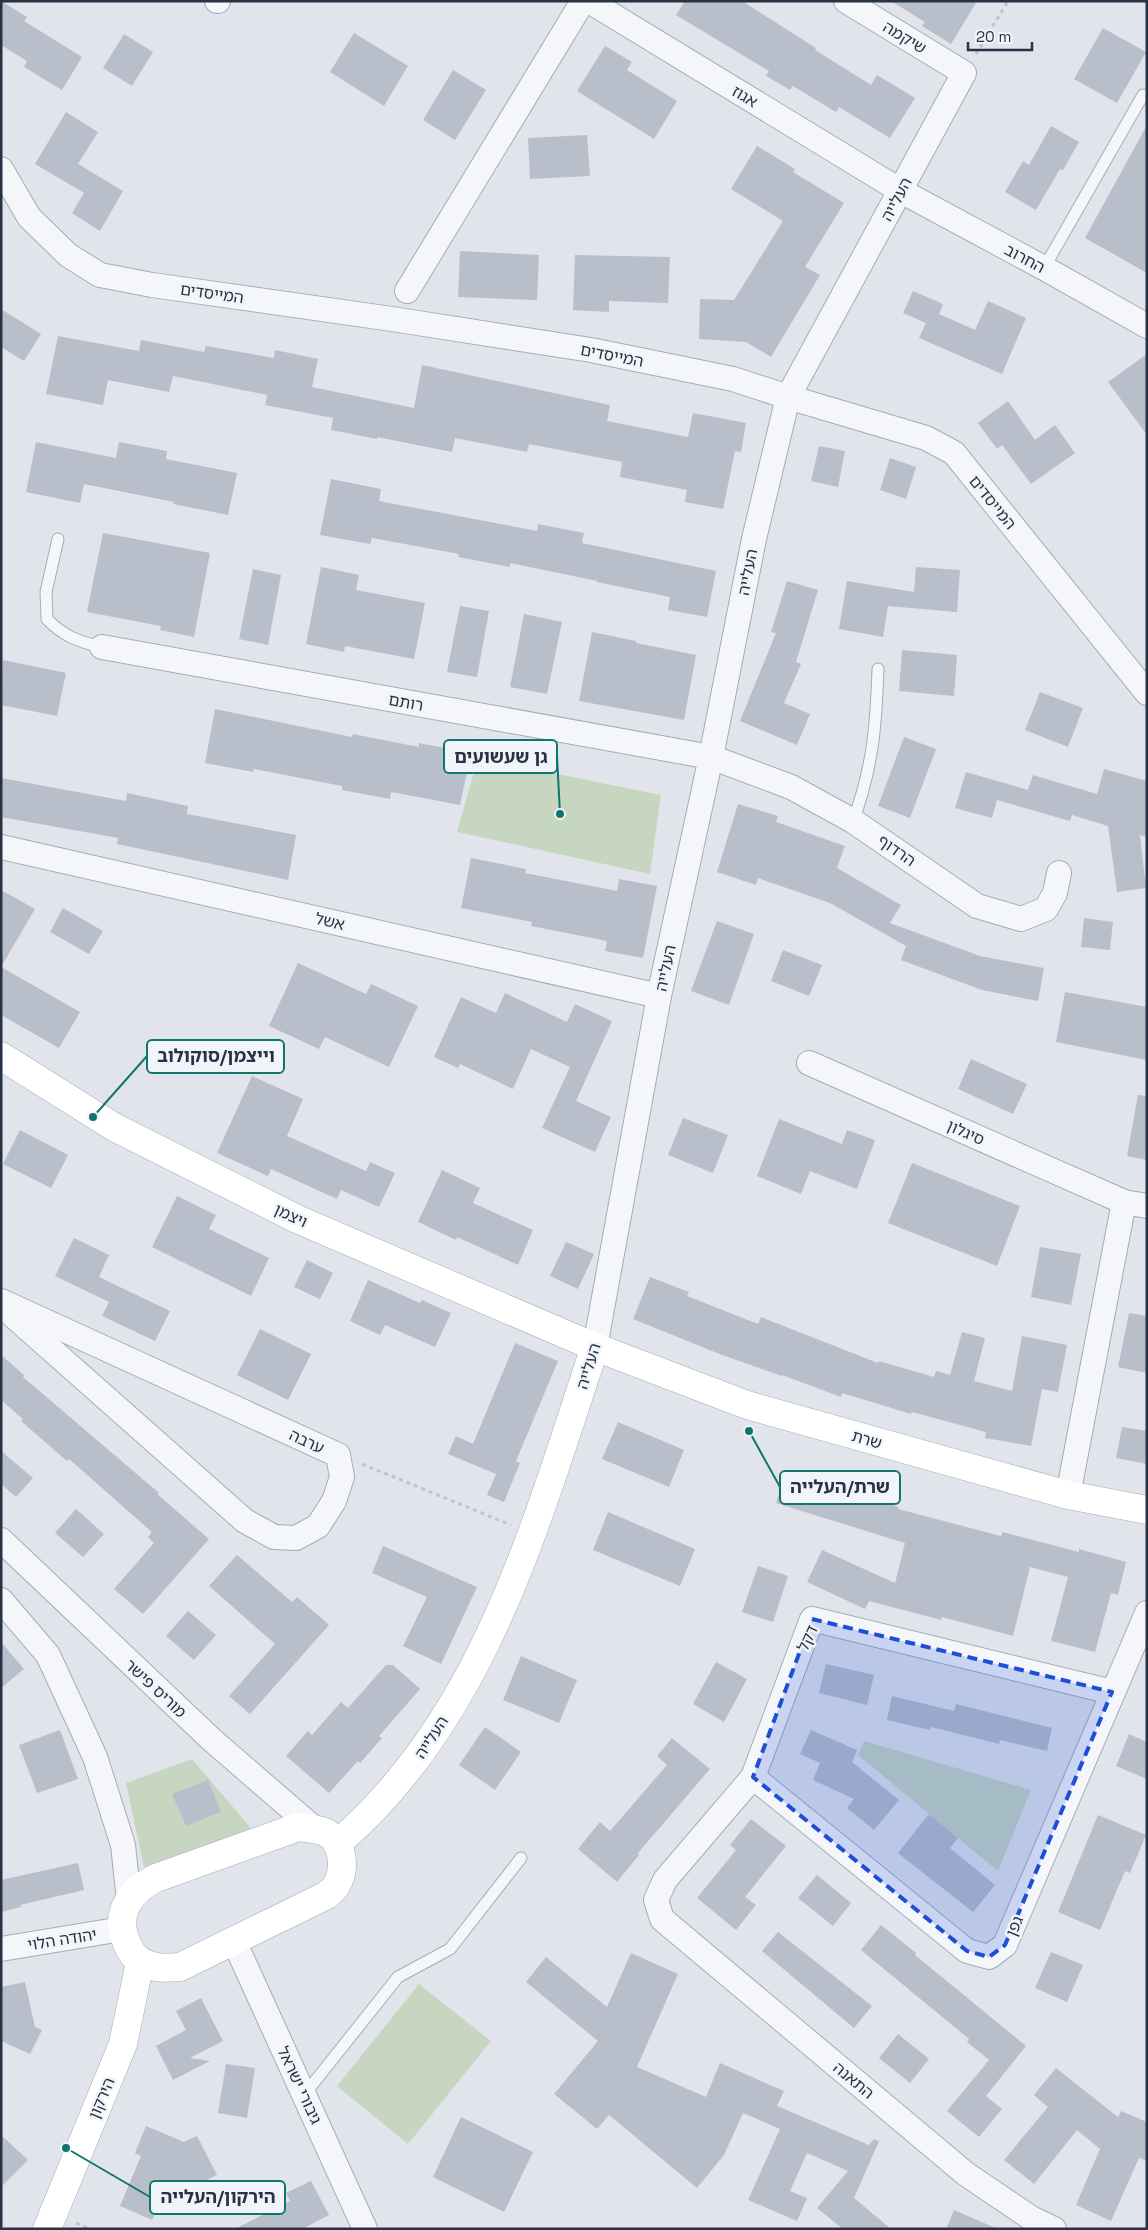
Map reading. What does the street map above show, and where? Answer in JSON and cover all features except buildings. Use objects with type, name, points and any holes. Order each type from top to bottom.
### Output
[{"type":"street","points":[[407,291],[583,1]]},
{"type":"street","name":"אגוז","points":[[589,1],[901,192]]},
{"type":"street","name":"שיקמה","points":[[846,1],[964,73]]},
{"type":"street","name":"העלייה","points":[[326,1837],[356,1827],[418,1759],[467,1682],[504,1606],[532,1534],[595,1347],[658,996],[711,757],[754,539],[788,397],[964,73]]},
{"type":"street","name":"המייסדים","points":[[1,169],[29,217],[68,255],[100,275],[152,285],[392,319],[591,350],[733,378],[788,397],[926,438],[954,452],[1147,693]]},
{"type":"street","name":"החרוב","points":[[901,192],[1044,268],[1147,326]]},
{"type":"street","name":"רותם","points":[[102,647],[711,757]]},
{"type":"street","name":"הרדוף","points":[[711,757],[791,786],[852,821],[977,906],[1021,918],[1046,909],[1055,892],[1059,874]]},
{"type":"street","name":"אשל","points":[[1,846],[658,996]]},
{"type":"street","name":"ויצמן","points":[[1,1056],[114,1127],[297,1219],[595,1347]]},
{"type":"street","name":"סיגלון","points":[[809,1063],[1135,1204],[1068,1495]]},
{"type":"street","name":"ערבה","points":[[1,1301],[338,1455],[342,1477],[334,1501],[318,1526],[296,1538],[274,1537],[245,1521],[1,1305]]},
{"type":"street","name":"שרת","points":[[595,1347],[747,1405],[1068,1495],[1147,1510]]},
{"type":"street","name":"מוריס פישר","points":[[1,1540],[205,1734],[326,1837]]},
{"type":"street","points":[[1,1600],[48,1655],[95,1757],[123,1845],[129,1900]]},
{"type":"street","name":"גפן","points":[[753,1777],[967,1951],[989,1957],[1005,1945],[1147,1613]]},
{"type":"street","name":"דקל","points":[[662,1919],[656,1900],[665,1880],[753,1777],[812,1619],[1112,1692]]},
{"type":"street","points":[[298,1827],[326,1837],[342,1864],[341,1876],[336,1886],[327,1896],[180,1967],[156,1968],[140,1962],[129,1950],[121,1923],[129,1900],[141,1886],[156,1878],[298,1827]]},
{"type":"street","name":"התאנה","points":[[662,1919],[966,2174],[1031,2218],[1054,2229]]},
{"type":"street","name":"יהודה הלוי","points":[[1,1949],[122,1929]]},
{"type":"street","name":"גיבורי ישראל","points":[[234,1941],[365,2229]]},
{"type":"street","name":"הירקון","points":[[46,2229],[123,2044],[140,1962]]},
{"type":"lane","points":[[1044,268],[1143,95]]},
{"type":"lane","points":[[58,539],[46,592],[47,619],[59,632],[78,642],[102,647]]},
{"type":"lane","points":[[852,821],[870,770],[876,725],[878,669]]},
{"type":"lane","points":[[304,2095],[398,1977],[450,1949],[521,1858]]},
{"type":"path","points":[[964,73],[1008,1]]},
{"type":"path","points":[[338,1455],[532,1534]]},
{"type":"highlighted area","points":[[812,1619],[1112,1692],[1005,1945],[989,1957],[967,1951],[753,1777]]},
{"type":"green space","points":[[478,758],[661,795],[650,874],[457,832]]},
{"type":"green space","points":[[864,1741],[1031,1790],[998,1871],[858,1755]]},
{"type":"green space","points":[[192,1759],[251,1828],[145,1872],[126,1783]]},
{"type":"green space","points":[[419,1984],[491,2041],[408,2144],[337,2086]]},
{"type":"place","name":"גן שעשועים","points":[[560,814]]},
{"type":"place","name":"וייצמן/סוקולוב","points":[[93,1117]]},
{"type":"place","name":"שרת/העלייה","points":[[749,1431]]},
{"type":"place","name":"הירקון/העלייה","points":[[66,2148]]}]
